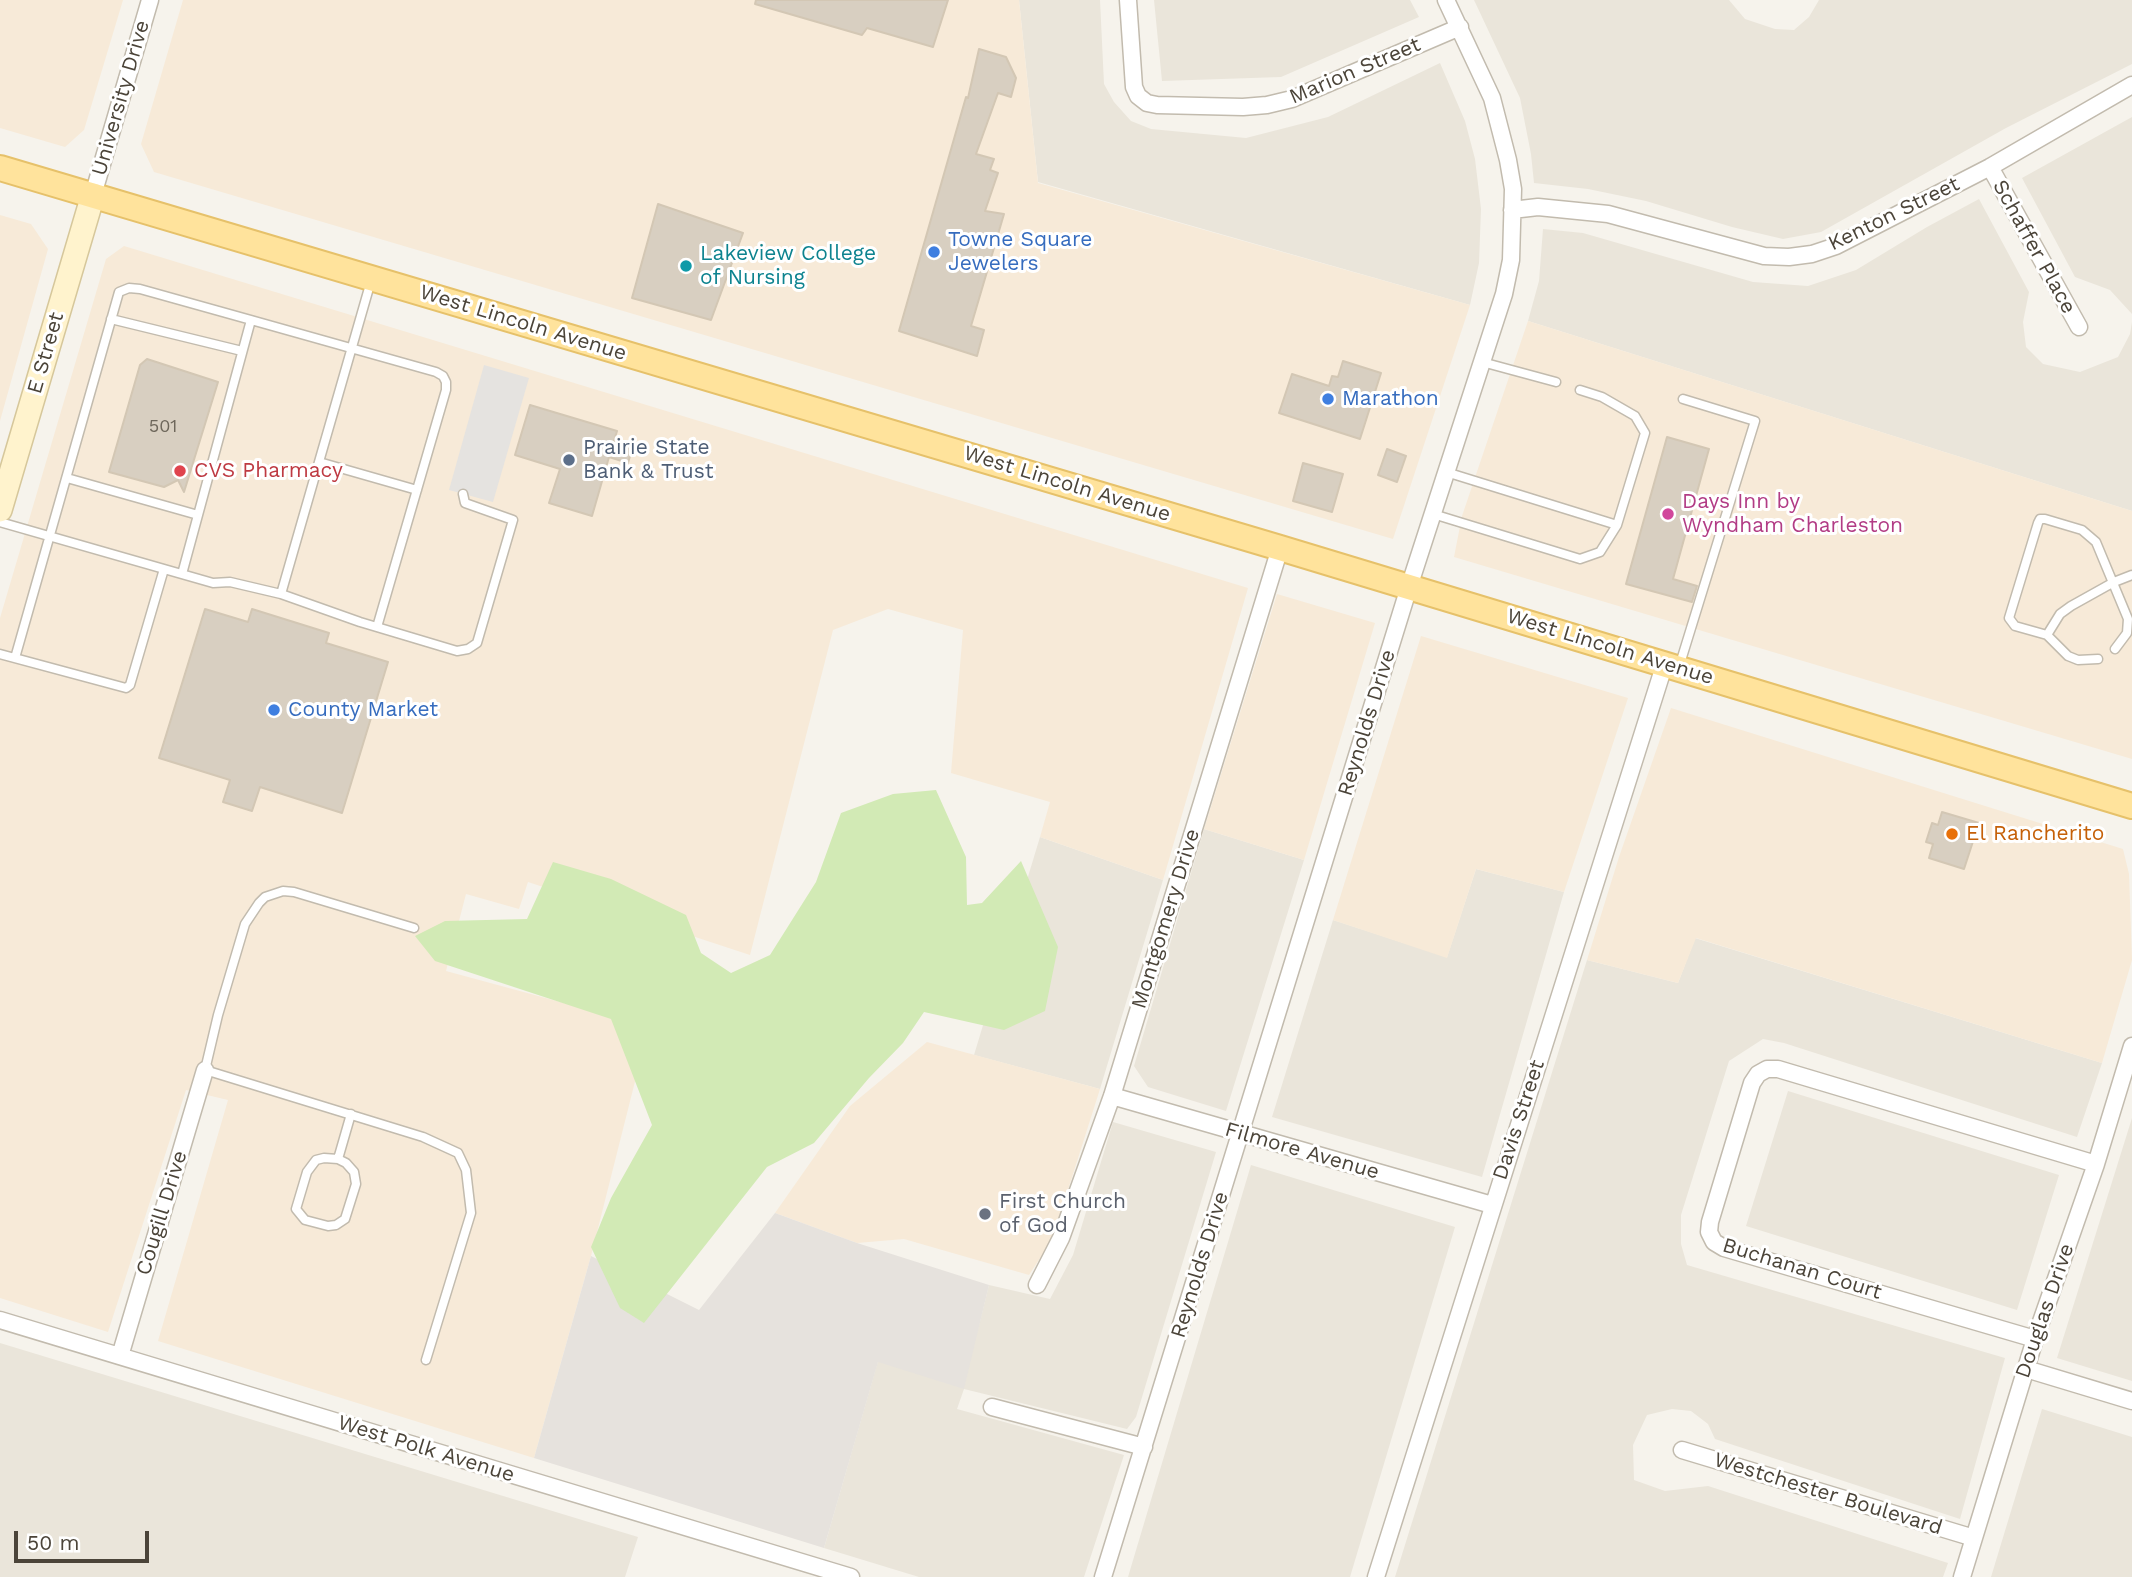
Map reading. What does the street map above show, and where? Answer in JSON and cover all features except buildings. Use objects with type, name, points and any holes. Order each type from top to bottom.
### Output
[{"type":"main road","name":"West Lincoln Avenue","points":[[0,168],[1672,665],[2132,806]]},
{"type":"street","name":"University Drive","points":[[93,195],[150,0]]},
{"type":"street","name":"Marion Street","points":[[1128,0],[1134,87],[1138,96],[1147,103],[1157,105],[1243,107],[1292,99],[1460,27]]},
{"type":"street","name":"Reynolds Drive","points":[[1103,1577],[1409,587],[1506,283],[1511,260],[1513,189],[1510,169],[1495,107],[1446,0]]},
{"type":"street","name":"Kenton Street","points":[[1512,210],[1538,207],[1608,214],[1764,256],[1812,254],[1836,246],[1990,167],[2132,85]]},
{"type":"street","name":"Schaffer Place","points":[[1990,167],[2079,327]]},
{"type":"street","name":"E Street","points":[[0,510],[93,195]]},
{"type":"street","name":"Montgomery Drive","points":[[1037,1285],[1061,1238],[1112,1097],[1280,548]]},
{"type":"street","name":"Davis Street","points":[[1376,1577],[1492,1205],[1672,665]]},
{"type":"street","name":"Douglas Drive","points":[[1962,1577],[2035,1339],[2132,1046]]},
{"type":"street","name":"Buchanan Court","points":[[2035,1339],[1724,1248],[1714,1241],[1709,1232],[1710,1222],[1752,1083],[1758,1074],[1767,1069],[1778,1069],[2095,1164]]},
{"type":"street","name":"Cougill Drive","points":[[120,1356],[205,1070]]},
{"type":"street","name":"Filmore Avenue","points":[[1112,1097],[1492,1205]]},
{"type":"street","name":"West Polk Avenue","points":[[0,1320],[821,1573],[851,1577]]},
{"type":"street","points":[[2026,1368],[2132,1401]]},
{"type":"street","points":[[992,1407],[1143,1447]]},
{"type":"street","name":"Westchester Boulevard","points":[[1682,1450],[1974,1538]]},
{"type":"lane","points":[[281,594],[372,278]]},
{"type":"lane","points":[[15,658],[119,292],[129,288],[352,348],[443,376],[446,382],[377,627]]},
{"type":"lane","points":[[111,319],[242,351]]},
{"type":"lane","points":[[182,574],[251,320]]},
{"type":"lane","points":[[1482,362],[1556,382]]},
{"type":"lane","points":[[1433,514],[1580,559],[1600,552],[1617,525],[1646,433],[1635,416],[1602,397],[1580,390]]},
{"type":"lane","points":[[1672,665],[1755,421],[1683,399]]},
{"type":"lane","points":[[319,462],[417,490]]},
{"type":"lane","points":[[1446,472],[1617,525]]},
{"type":"lane","points":[[67,478],[198,515]]},
{"type":"lane","points":[[0,522],[214,583],[230,582],[281,594],[457,651],[468,649],[477,643],[513,520],[465,503],[463,494]]},
{"type":"lane","points":[[2098,659],[2078,660],[2068,656],[2047,635],[2015,626],[2009,618],[2040,520],[2068,525],[2090,535],[2096,542],[2128,626],[2123,640],[2115,649]]},
{"type":"lane","points":[[0,654],[120,688],[130,685],[164,569]]},
{"type":"lane","points":[[2047,635],[2060,614],[2071,606],[2113,582],[2132,575]]},
{"type":"lane","points":[[414,928],[294,892],[283,891],[265,897],[245,924],[205,1070],[424,1137],[457,1153],[467,1170],[471,1213],[426,1360]]},
{"type":"lane","points":[[338,1159],[351,1114]]},
{"type":"lane","points":[[338,1159],[354,1172],[356,1184],[345,1219],[336,1225],[328,1226],[305,1220],[296,1209],[307,1172],[316,1160],[338,1159]]},
{"type":"shaded area","points":[[0,0],[123,0],[84,130],[65,147],[0,128]]},
{"type":"shaded area","points":[[183,0],[1019,0],[1038,183],[1470,305],[1393,539],[154,172],[141,144]]},
{"type":"shaded area","points":[[1019,0],[1100,0],[1104,84],[1114,102],[1131,121],[1151,129],[1246,138],[1328,117],[1440,63],[1465,121],[1475,159],[1481,209],[1479,263],[1470,305],[1038,182]]},
{"type":"shaded area","points":[[1154,0],[1410,0],[1419,17],[1281,77],[1162,81]]},
{"type":"shaded area","points":[[1474,0],[1729,0],[1745,19],[1775,29],[1794,30],[1809,17],[1819,0],[2132,0],[2132,64],[2006,128],[1821,232],[1783,239],[1646,201],[1588,189],[1534,183],[1520,98]]},
{"type":"shaded area","points":[[2132,117],[2132,314],[2110,290],[2075,277],[2022,178]]},
{"type":"shaded area","points":[[1979,199],[2029,292],[2023,322],[2026,347],[2043,364],[2080,372],[2118,357],[2130,334],[2132,322],[2132,511],[1528,321],[1539,281],[1543,229],[1583,233],[1753,282],[1808,286],[1856,270]]},
{"type":"shaded area","points":[[0,215],[31,224],[48,249],[0,421]]},
{"type":"shaded area","points":[[124,246],[1248,588],[1163,880],[1040,837],[1050,802],[951,773],[963,630],[888,609],[833,630],[750,955],[528,882],[519,909],[466,894],[446,971],[649,1026],[591,1256],[534,1458],[158,1341],[228,1100],[186,1090],[108,1332],[0,1298],[0,618],[106,259]]},
{"type":"shaded area","points":[[1528,321],[2132,511],[2132,759],[1454,557],[1462,516]]},
{"type":"shaded area","points":[[484,365],[529,378],[493,502],[449,490]]},
{"type":"shaded area","points":[[1277,594],[1375,623],[1304,860],[1204,829]]},
{"type":"shaded area","points":[[1421,636],[1628,698],[1564,892],[1476,869],[1447,958],[1333,920]]},
{"type":"shaded area","points":[[1671,708],[2123,849],[2129,874],[2132,960],[2102,1063],[1696,938],[1678,983],[1587,960],[1619,857]]},
{"type":"shaded area","points":[[1204,829],[1304,860],[1226,1111],[1148,1087],[1134,1066]]},
{"type":"shaded area","points":[[1040,837],[1163,880],[1100,1089],[974,1055]]},
{"type":"shaded area","points":[[1476,869],[1564,892],[1482,1177],[1272,1117],[1333,920],[1447,957]]},
{"type":"shaded area","points":[[1695,938],[2102,1063],[2077,1137],[1784,1043],[1763,1039],[1729,1061],[1681,1215],[1681,1244],[1687,1265],[2005,1358],[1960,1519],[1715,1439],[1708,1424],[1691,1411],[1672,1409],[1647,1415],[1633,1445],[1634,1480],[1665,1491],[1708,1486],[1948,1563],[1943,1577],[1395,1577],[1587,960],[1678,983]]},
{"type":"shaded area","points":[[927,1042],[1100,1089],[1052,1240],[1029,1275],[904,1239],[857,1243],[775,1213],[850,1106]]},
{"type":"shaded area","points":[[1788,1091],[2059,1175],[2017,1310],[1746,1226]]},
{"type":"shaded area","points":[[2132,1118],[2132,1381],[2057,1358]]},
{"type":"shaded area","points":[[1113,1122],[1216,1152],[1136,1417],[1127,1429],[964,1389],[957,1409],[1124,1455],[1084,1577],[919,1577],[824,1548],[878,1361],[978,1329],[989,1285],[1050,1299],[1073,1255]]},
{"type":"shaded area","points":[[1251,1165],[1455,1227],[1350,1577],[1128,1577]]},
{"type":"shaded area","points":[[775,1213],[857,1243],[989,1285],[964,1389],[878,1362],[824,1548],[534,1458],[591,1256],[699,1310]]},
{"type":"shaded area","points":[[0,1343],[638,1537],[625,1577],[0,1577]]},
{"type":"shaded area","points":[[2042,1409],[2132,1437],[2132,1577],[1991,1577]]},
{"type":"green space","points":[[936,790],[966,857],[967,905],[982,903],[1021,861],[1058,947],[1045,1011],[1004,1030],[924,1012],[903,1043],[869,1078],[814,1143],[767,1167],[644,1323],[620,1308],[591,1247],[611,1198],[652,1125],[611,1019],[435,961],[415,936],[445,921],[527,919],[553,862],[611,879],[686,915],[701,953],[731,973],[770,955],[816,882],[841,813],[893,794]]},
{"type":"place","name":"Towne Square Jewelers","points":[[934,252]]},
{"type":"place","name":"Lakeview College of Nursing","points":[[686,266]]},
{"type":"place","name":"Marathon","points":[[1328,399]]},
{"type":"place","name":"Prairie State Bank & Trust","points":[[569,460]]},
{"type":"place","name":"CVS Pharmacy","points":[[180,471]]},
{"type":"place","name":"Days Inn by Wyndham Charleston","points":[[1668,514]]},
{"type":"place","name":"County Market","points":[[274,710]]},
{"type":"place","name":"El Rancherito","points":[[1952,834]]},
{"type":"place","name":"First Church of God","points":[[985,1214]]}]
